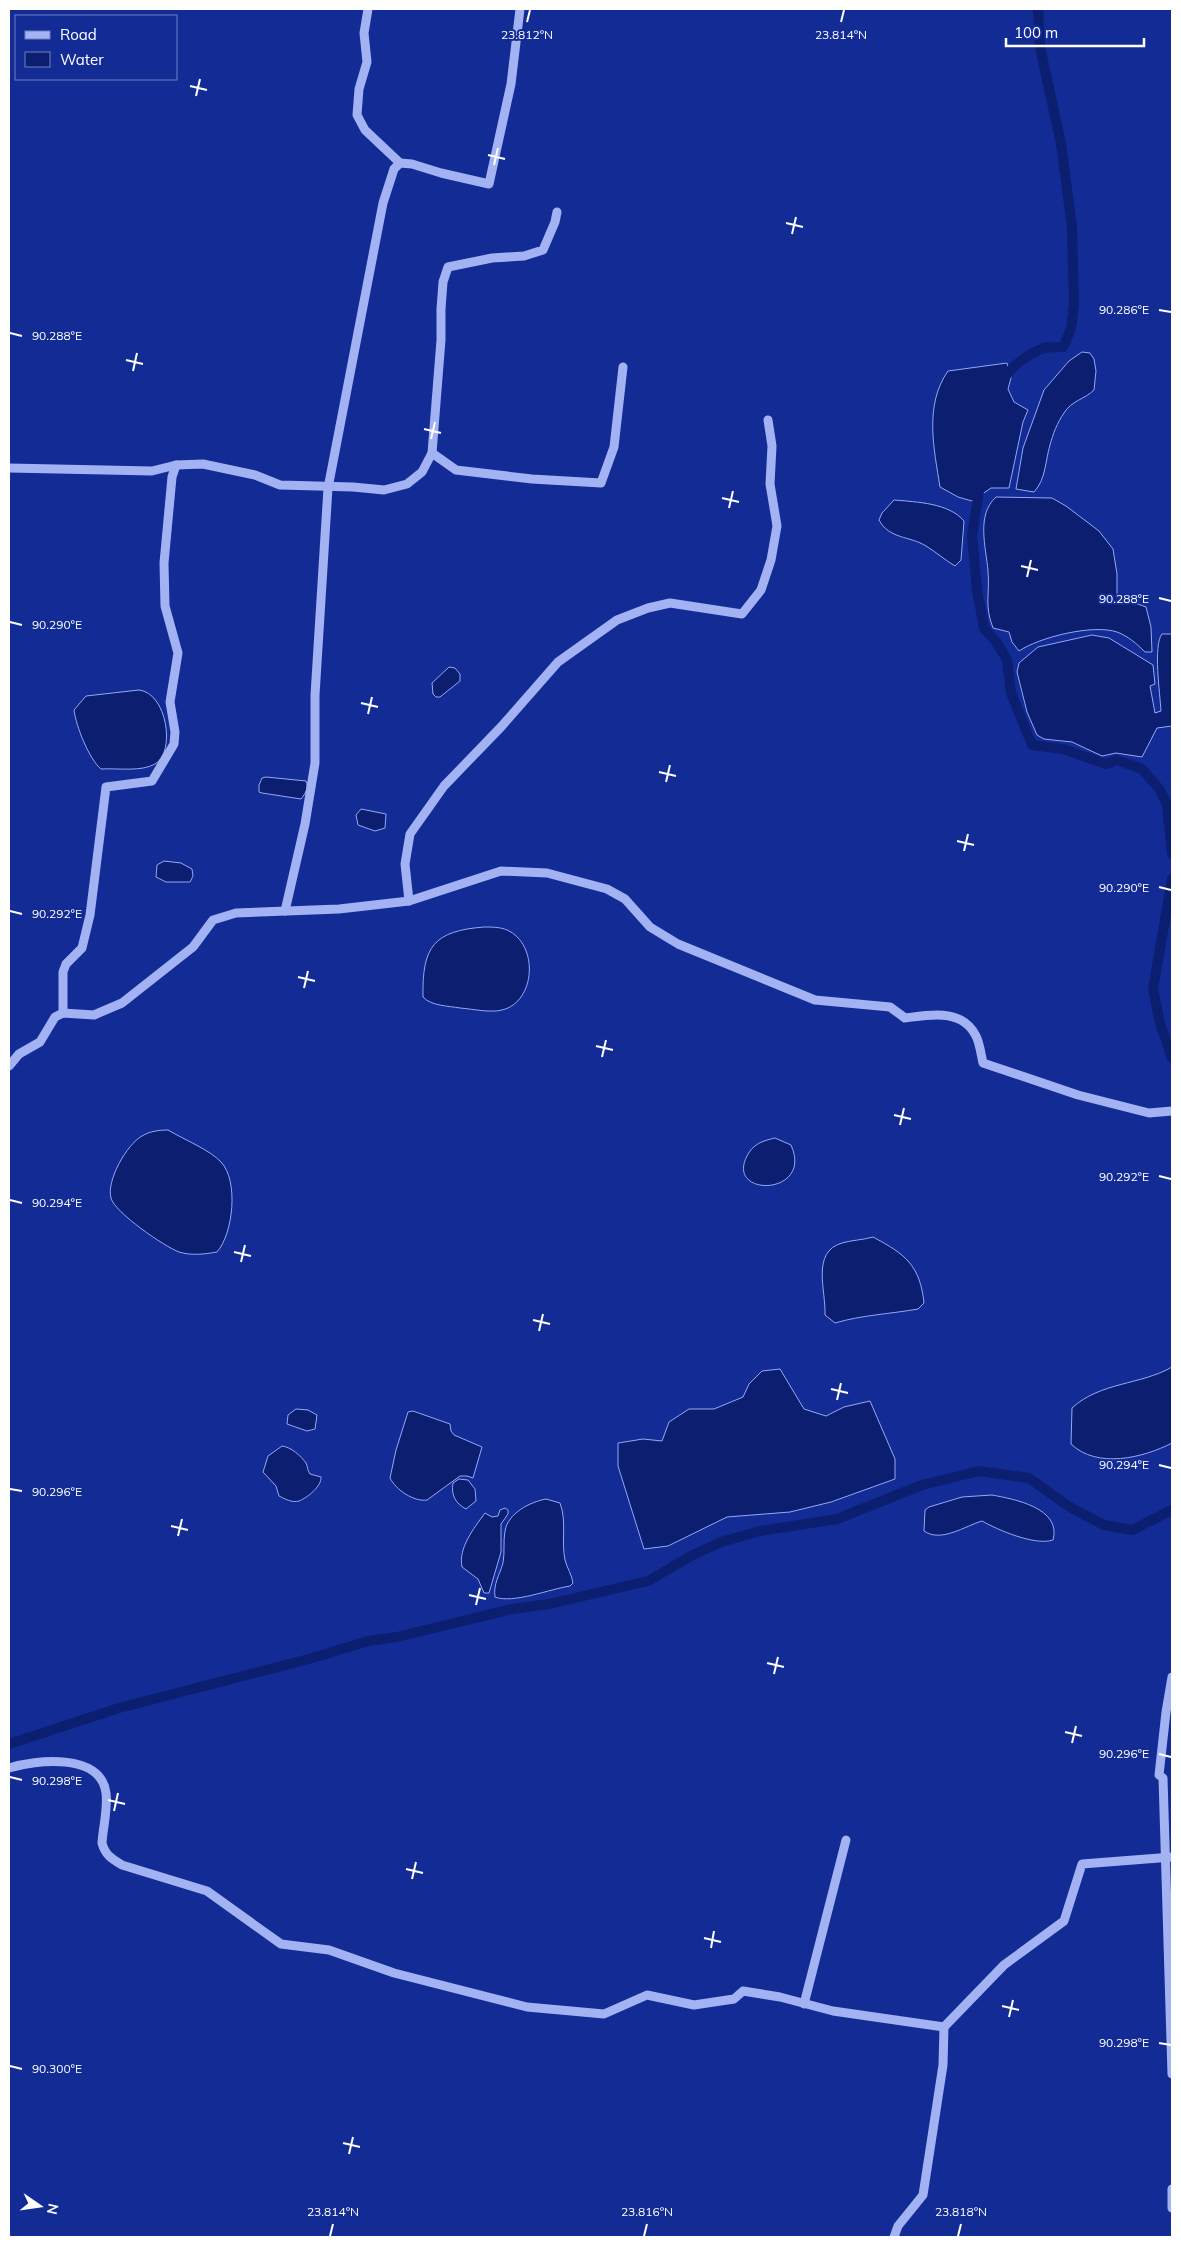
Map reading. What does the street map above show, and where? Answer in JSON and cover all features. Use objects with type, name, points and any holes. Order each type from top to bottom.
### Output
[{"type":"street","points":[[368,9],[364,33],[367,62],[360,89],[357,115],[366,130],[400,163],[412,164],[440,173],[489,184],[511,84],[520,9]]},
{"type":"street","points":[[285,911],[306,824],[315,763],[315,695],[328,488],[382,203],[394,169],[400,163]]},
{"type":"street","points":[[9,468],[152,470],[176,465],[203,464],[256,474],[280,485],[328,488],[353,487],[384,490],[407,484],[422,472],[432,453],[441,340],[443,282],[448,267],[492,258],[524,256],[543,250],[555,222],[557,212]]},
{"type":"street","points":[[432,453],[456,470],[532,479],[601,483],[614,447],[623,367]]},
{"type":"street","points":[[409,901],[405,864],[410,834],[444,786],[501,727],[558,662],[617,620],[648,608],[670,603],[742,614],[761,590],[771,560],[777,526],[770,484],[772,446],[768,420]]},
{"type":"street","points":[[63,1013],[63,972],[66,964],[82,948],[90,915],[106,788],[152,781],[174,744],[175,732],[170,702],[178,653],[165,606],[164,563],[172,477],[176,465]]},
{"type":"street","points":[[9,1066],[19,1054],[40,1042],[55,1017],[63,1013],[94,1015],[122,1003],[193,947],[213,920],[236,913],[339,909],[409,901],[502,871],[547,873],[607,889],[625,899],[650,927],[678,944],[815,1000],[890,1007],[905,1018],[943,1014],[964,1021],[976,1036],[983,1063],[1078,1095],[1149,1113],[1172,1111]]},
{"type":"street","points":[[1172,1677],[1159,1775],[1163,1778],[1169,1858],[1172,2074]]},
{"type":"street","points":[[9,1768],[49,1760],[67,1761],[95,1773],[106,1792],[102,1843],[104,1851],[122,1865],[207,1891],[281,1944],[329,1950],[394,1974],[478,1996],[568,2012],[604,2014],[647,1995],[694,2004],[719,2002],[734,1999],[743,1991],[780,1997],[833,2011],[944,2027]]},
{"type":"street","points":[[804,2004],[846,1840]]},
{"type":"street","points":[[894,2237],[898,2226],[923,2195],[944,2065],[944,2027],[1004,1965],[1064,1922],[1082,1864],[1169,1858]]},
{"type":"street","points":[[1172,2189],[1172,2208]]},
{"type":"water","points":[[1082,352],[1090,353],[1094,359],[1096,371],[1094,390],[1070,406],[1062,417],[1051,441],[1043,476],[1038,487],[1034,492],[1016,489],[1023,448],[1044,390],[1069,361]]},
{"type":"water","points":[[1007,363],[1011,378],[1008,389],[1014,402],[1028,410],[1023,422],[1009,488],[991,488],[972,501],[958,497],[940,487],[934,443],[933,413],[941,384],[948,371]]},
{"type":"water","points":[[996,497],[1052,498],[1099,531],[1113,549],[1117,574],[1117,596],[1124,603],[1135,603],[1146,607],[1151,627],[1152,652],[1145,652],[1125,636],[1107,630],[1067,633],[1040,641],[1019,651],[1012,642],[1009,632],[993,628],[988,606],[988,571],[984,542],[984,522],[990,504]]},
{"type":"water","points":[[894,500],[932,504],[958,515],[964,521],[961,560],[955,566],[926,546],[888,531],[879,520],[882,513]]},
{"type":"water","points":[[1162,634],[1172,634],[1172,726],[1157,728],[1142,757],[1116,753],[1102,756],[1072,742],[1044,739],[1037,735],[1027,712],[1017,672],[1019,663],[1038,647],[1092,635],[1109,638],[1153,665],[1155,684],[1150,686],[1155,713],[1161,711],[1157,659],[1159,640]]},
{"type":"water","points":[[449,667],[455,668],[460,674],[460,681],[440,697],[436,697],[433,694],[432,683]]},
{"type":"water","points":[[139,690],[149,694],[156,701],[162,712],[167,736],[161,757],[155,764],[143,768],[101,769],[92,758],[84,742],[77,725],[74,710],[86,696]]},
{"type":"water","points":[[262,778],[306,781],[306,791],[301,799],[259,792]]},
{"type":"water","points":[[361,809],[386,814],[385,828],[375,831],[358,825],[356,815]]},
{"type":"water","points":[[164,861],[181,863],[192,869],[193,876],[190,882],[166,882],[156,877],[157,865]]},
{"type":"water","points":[[484,927],[507,930],[517,937],[524,947],[528,959],[529,972],[527,985],[522,996],[513,1005],[502,1010],[492,1011],[446,1006],[426,1000],[423,997],[425,965],[434,944],[442,937],[453,932]]},
{"type":"water","points":[[168,1130],[210,1153],[221,1162],[227,1171],[232,1194],[232,1207],[227,1233],[223,1244],[217,1252],[189,1254],[172,1249],[130,1220],[114,1204],[111,1198],[110,1191],[115,1173],[130,1147],[145,1134]]},
{"type":"water","points":[[775,1138],[791,1145],[795,1162],[791,1174],[781,1182],[769,1185],[757,1184],[748,1179],[744,1170],[747,1156],[758,1144]]},
{"type":"water","points":[[873,1237],[894,1249],[909,1262],[919,1279],[924,1303],[918,1309],[866,1316],[835,1323],[825,1315],[822,1273],[826,1255],[832,1248],[842,1243]]},
{"type":"water","points":[[1172,1367],[1172,1443],[1148,1453],[1120,1459],[1094,1456],[1082,1452],[1071,1444],[1072,1408],[1095,1393],[1160,1373]]},
{"type":"water","points":[[780,1369],[804,1409],[826,1416],[844,1407],[870,1401],[895,1459],[895,1479],[831,1502],[790,1512],[727,1517],[668,1546],[644,1549],[618,1466],[618,1443],[643,1439],[662,1441],[669,1422],[689,1409],[714,1409],[743,1397],[749,1384],[762,1371]]},
{"type":"water","points":[[296,1409],[308,1410],[317,1415],[315,1429],[307,1431],[287,1424],[288,1415]]},
{"type":"water","points":[[413,1411],[450,1424],[454,1435],[482,1447],[473,1478],[460,1476],[427,1500],[411,1497],[396,1487],[390,1478],[396,1450],[408,1412]]},
{"type":"water","points":[[282,1446],[292,1450],[306,1463],[310,1474],[321,1477],[317,1488],[299,1501],[291,1501],[279,1496],[276,1486],[263,1472],[268,1456]]},
{"type":"water","points":[[459,1479],[468,1480],[475,1489],[476,1501],[466,1509],[459,1504],[453,1495],[453,1483]]},
{"type":"water","points":[[992,1495],[1012,1499],[1034,1507],[1043,1513],[1050,1520],[1054,1529],[1053,1540],[1037,1541],[1027,1539],[997,1529],[982,1521],[945,1534],[931,1534],[924,1531],[925,1510],[929,1507],[962,1497]]},
{"type":"water","points":[[546,1499],[560,1503],[563,1517],[565,1560],[573,1583],[570,1586],[512,1599],[495,1597],[496,1583],[503,1563],[504,1535],[510,1519],[521,1509]]},
{"type":"water","points":[[505,1508],[508,1510],[508,1514],[501,1524],[501,1552],[489,1593],[484,1593],[478,1579],[462,1567],[462,1553],[468,1538],[485,1513],[492,1517],[498,1516],[500,1510]]},
{"type":"waterway","points":[[1002,383],[1019,362],[1032,354],[1044,348],[1063,347],[1071,329],[1074,305],[1072,227],[1061,144],[1040,47],[1038,9]]},
{"type":"waterway","points":[[980,485],[972,535],[977,590],[984,628],[997,643],[1007,660],[1011,693],[1032,745],[1063,749],[1106,764],[1117,760],[1142,769],[1160,790],[1167,805],[1172,854]]},
{"type":"waterway","points":[[1172,879],[1153,989],[1160,1023],[1172,1058]]},
{"type":"waterway","points":[[9,1744],[119,1708],[309,1659],[368,1641],[397,1637],[512,1609],[549,1604],[648,1581],[691,1556],[721,1542],[760,1531],[837,1519],[922,1485],[979,1471],[1029,1478],[1068,1506],[1104,1525],[1132,1530],[1172,1510]]}]
